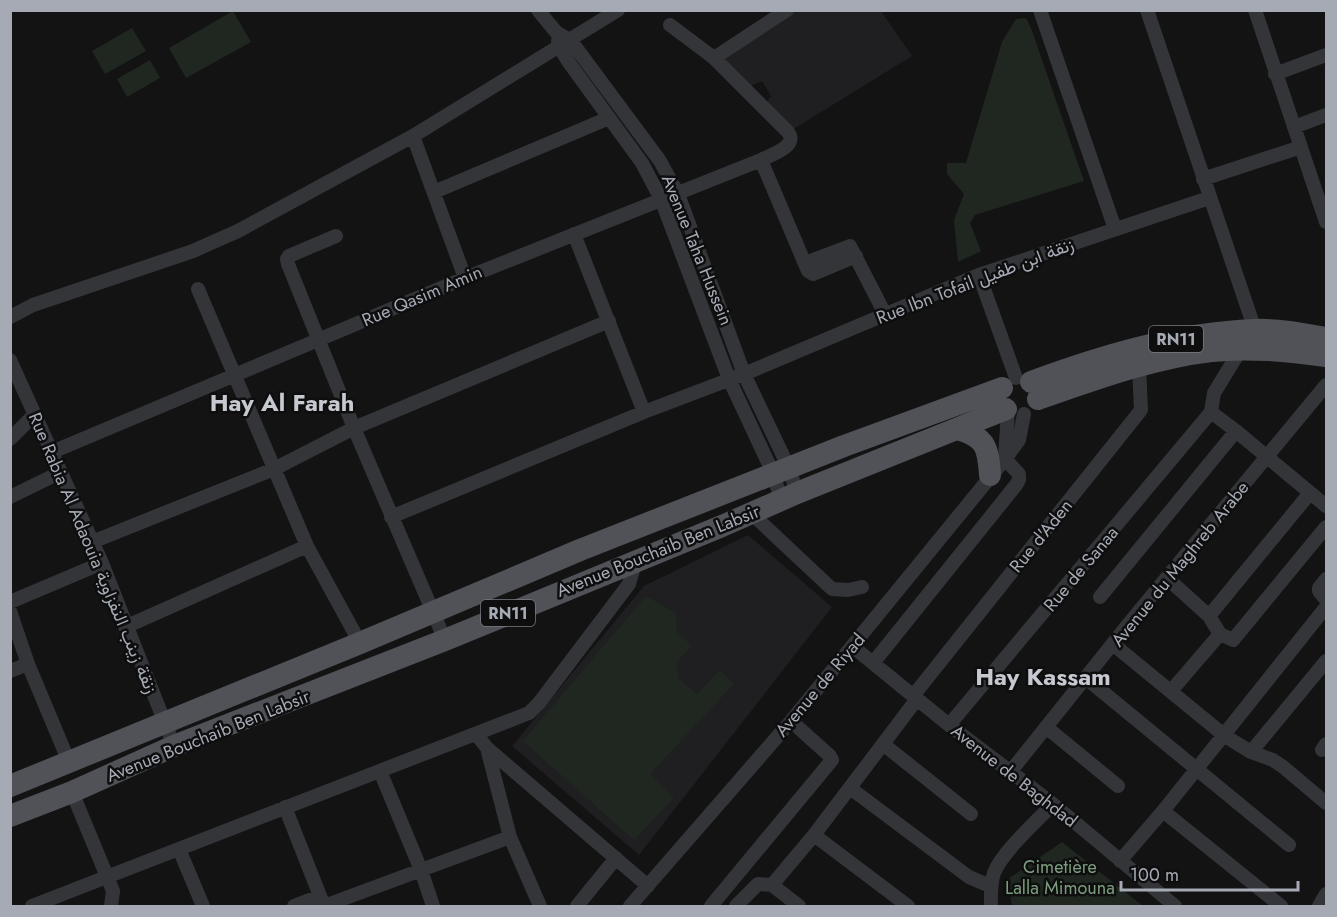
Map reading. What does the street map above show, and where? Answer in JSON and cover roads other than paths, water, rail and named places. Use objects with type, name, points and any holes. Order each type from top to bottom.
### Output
[{"type":"main road","name":"Avenue Bouchaib Ben Labsir","points":[[10,816],[72,792],[174,746],[445,640],[789,496],[957,429],[1081,366],[1169,341],[1203,334],[1255,330],[1326,338]]},
{"type":"main road","name":"Avenue Bouchaib Ben Labsir","points":[[10,786],[580,550],[781,470],[1018,398],[1200,353],[1241,349],[1280,350],[1326,356]]},
{"type":"main road","points":[[957,429],[977,435],[983,441],[988,458],[997,467]]},
{"type":"street","name":"Avenue Taha Hussein","points":[[538,10],[565,45],[609,118],[642,163],[661,200],[729,379],[781,470]]},
{"type":"street","points":[[10,316],[33,305],[213,243],[413,136],[565,45],[618,10]]},
{"type":"street","points":[[670,25],[714,58],[787,10]]},
{"type":"street","points":[[1040,10],[1115,229]]},
{"type":"street","points":[[1147,10],[1255,330]]},
{"type":"street","points":[[1255,10],[1301,147],[1322,195],[1326,222]]},
{"type":"street","name":"Avenue Taha Hussein","points":[[565,45],[660,161],[678,194],[789,496]]},
{"type":"street","points":[[1275,74],[1326,55]]},
{"type":"street","name":"Rue Qasim Amin","points":[[52,452],[465,278],[761,160],[788,146],[791,136],[788,132],[714,58]]},
{"type":"street","points":[[1294,126],[1326,115]]},
{"type":"street","points":[[434,192],[609,118]]},
{"type":"street","points":[[413,136],[465,278]]},
{"type":"street","points":[[1203,179],[1301,147]]},
{"type":"street","points":[[761,160],[808,271],[813,274],[856,256],[885,314]]},
{"type":"street","name":"Rue Ibn Tofail زنقة ابن طفيل","points":[[391,517],[645,412],[744,374],[979,275],[1209,198]]},
{"type":"street","points":[[574,234],[645,412]]},
{"type":"street","points":[[336,236],[288,257],[288,264],[391,517],[445,640]]},
{"type":"street","points":[[873,663],[1016,485],[1019,474],[997,467],[1018,398],[979,275]]},
{"type":"street","points":[[198,289],[307,546],[360,643]]},
{"type":"street","points":[[92,543],[274,469],[354,428],[609,321]]},
{"type":"street","points":[[1241,349],[1214,393],[1211,412],[1326,506]]},
{"type":"street","name":"Rue Rabia Al Adaouia زنقة زينب النفزاوية","points":[[10,360],[102,563],[125,627],[174,746]]},
{"type":"street","name":"Rue d'Aden","points":[[772,885],[814,835],[915,698],[1141,410],[1139,367]]},
{"type":"street","name":"Avenue du Maghreb Arabe","points":[[1011,771],[1326,385]]},
{"type":"street","name":"Rue de Sanaa","points":[[949,725],[1211,412]]},
{"type":"street","points":[[10,439],[35,414]]},
{"type":"street","points":[[1100,597],[1236,431]]},
{"type":"street","name":"Avenue de Riyad","points":[[631,906],[791,721],[997,467]]},
{"type":"street","points":[[10,497],[61,472]]},
{"type":"street","points":[[1209,616],[1310,493]]},
{"type":"street","points":[[751,513],[832,589],[842,591],[862,587]]},
{"type":"street","points":[[1168,579],[1209,616],[1220,634],[1233,640],[1326,528]]},
{"type":"street","points":[[125,627],[307,546]]},
{"type":"street","points":[[32,906],[529,713],[629,584],[636,560]]},
{"type":"street","points":[[10,602],[102,563]]},
{"type":"street","points":[[1326,579],[1319,591],[1326,600]]},
{"type":"street","points":[[1120,861],[1225,736],[1326,607]]},
{"type":"street","points":[[10,611],[28,664],[69,762]]},
{"type":"street","points":[[1171,691],[1220,634]]},
{"type":"street","points":[[1114,645],[1225,736],[1251,752],[1273,760],[1326,803]]},
{"type":"street","name":"Avenue de Baghdad","points":[[852,646],[949,725],[1053,804],[1175,906]]},
{"type":"street","points":[[1251,752],[1326,661]]},
{"type":"street","points":[[10,670],[28,664]]},
{"type":"street","points":[[1087,678],[1289,845]]},
{"type":"street","points":[[711,906],[830,763],[830,756],[791,721]]},
{"type":"street","points":[[1046,727],[1118,786]]},
{"type":"street","points":[[476,734],[488,747],[648,885]]},
{"type":"street","points":[[883,744],[971,814]]},
{"type":"street","points":[[488,747],[510,837],[540,906]]},
{"type":"street","points":[[380,771],[421,870],[433,906]]},
{"type":"street","points":[[850,788],[969,877],[990,886]]},
{"type":"street","points":[[72,792],[113,891],[111,906]]},
{"type":"street","points":[[991,906],[990,886],[995,871],[1053,804]]},
{"type":"street","points":[[285,807],[323,903]]},
{"type":"street","points":[[1163,811],[1281,906]]},
{"type":"street","points":[[814,835],[908,906]]},
{"type":"street","points":[[294,906],[323,903],[510,837]]},
{"type":"street","points":[[179,849],[203,906]]},
{"type":"street","points":[[577,906],[616,858]]},
{"type":"street","points":[[736,906],[758,884],[772,885],[799,906]]},
{"type":"street","points":[[1319,906],[1326,894]]},
{"type":"district","name":"Hay Al Farah","points":[[282,403]]},
{"type":"district","name":"Hay Kassam","points":[[1043,677]]},
{"type":"park label","name":"Cimetière Lalla Mimouna","points":[[1060,877]]}]
